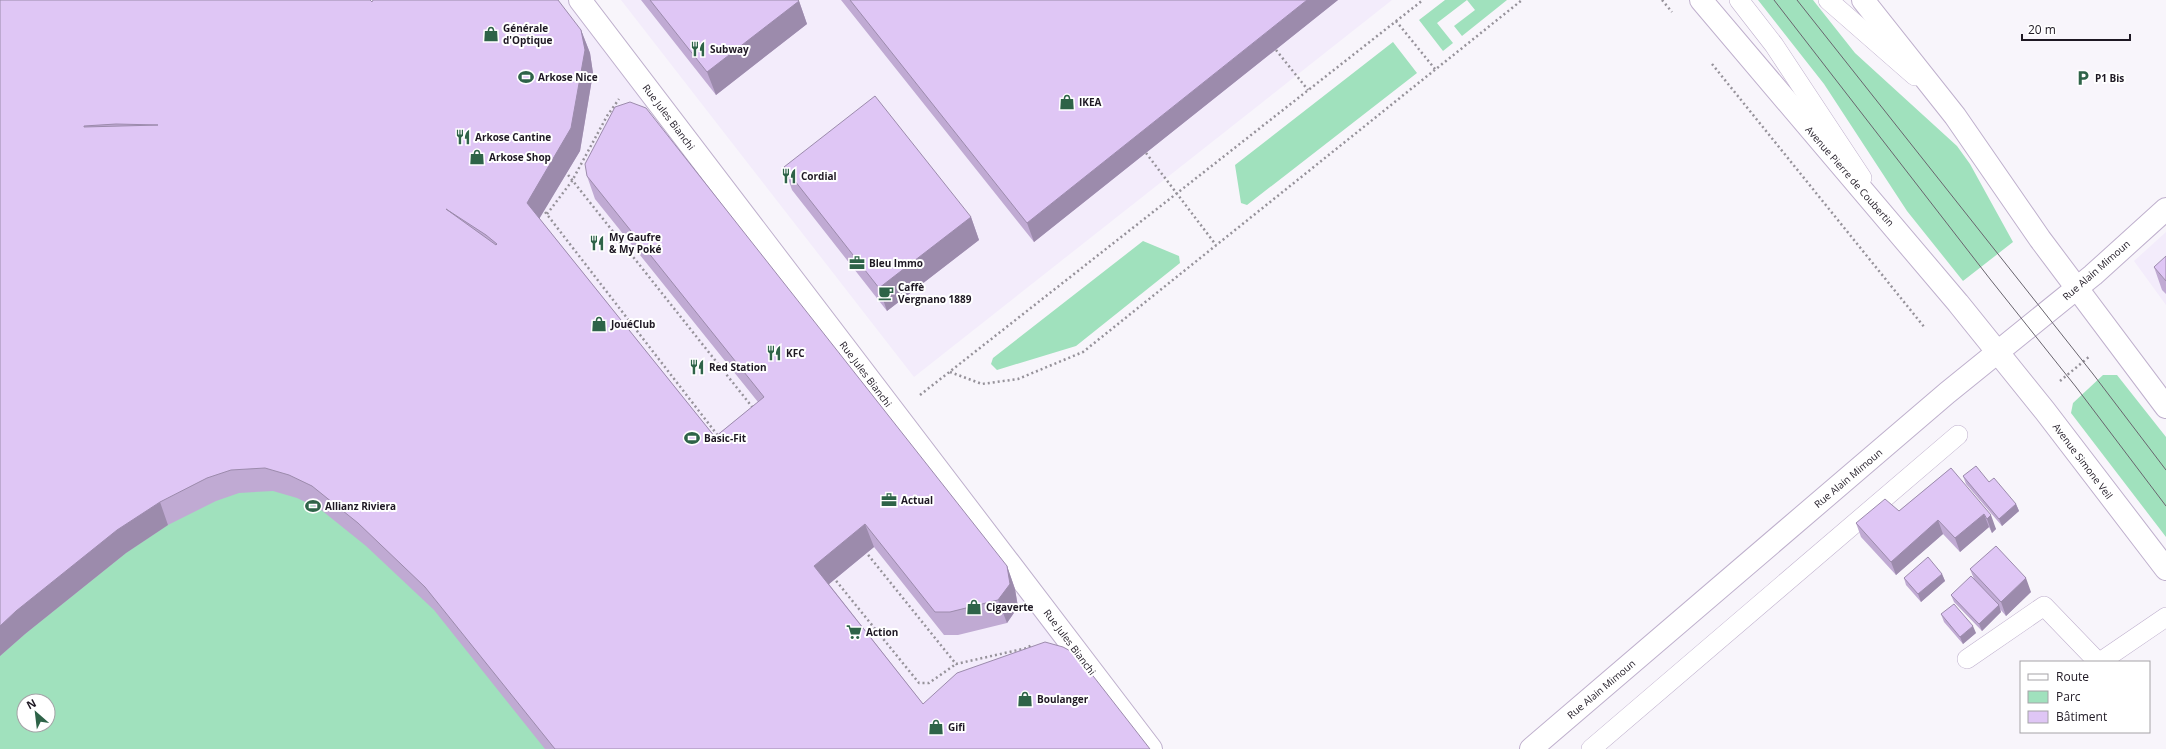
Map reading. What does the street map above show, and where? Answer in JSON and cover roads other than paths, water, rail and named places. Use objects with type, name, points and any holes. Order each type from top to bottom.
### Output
[{"type":"street","name":"Rue Jules Bianchi","points":[[580,0],[1151,749]]},
{"type":"street","name":"Avenue Pierre de Coubertin","points":[[1701,0],[1998,353]]},
{"type":"street","points":[[1863,0],[1942,99],[2077,288],[2166,407]]},
{"type":"street","name":"Rue Alain Mimoun","points":[[1531,749],[1941,398],[2077,288],[2166,209]]},
{"type":"street","name":"Avenue Simone Veil","points":[[1998,353],[2037,401],[2166,569]]},
{"type":"lane","points":[[1739,0],[1774,45],[1902,238]]},
{"type":"lane","points":[[1828,0],[1942,99]]},
{"type":"lane","points":[[1591,749],[1958,435]]},
{"type":"lane","points":[[1967,659],[2044,606],[2098,661]]},
{"type":"lane","points":[[2100,661],[2166,617]]},
{"type":"tram line","points":[[1774,0],[1990,279],[2076,387],[2166,506]]},
{"type":"tram line","points":[[1797,0],[2093,374],[2166,470]]},
{"type":"place","name":"Générale d'Optique","points":[[491,34]]},
{"type":"place","name":"Subway","points":[[698,49]]},
{"type":"place","name":"Arkose Nice","points":[[526,77]]},
{"type":"place","name":"P1 Bis","points":[[2083,78]]},
{"type":"place","name":"IKEA","points":[[1067,102]]},
{"type":"place","name":"Arkose Cantine","points":[[463,137]]},
{"type":"place","name":"Arkose Shop","points":[[477,157]]},
{"type":"place","name":"Cordial","points":[[789,176]]},
{"type":"place","name":"My Gaufre & My Poké","points":[[597,243]]},
{"type":"place","name":"Bleu Immo","points":[[857,263]]},
{"type":"place","name":"Caffè Vergnano 1889","points":[[886,293]]},
{"type":"place","name":"JouéClub","points":[[599,324]]},
{"type":"place","name":"KFC","points":[[774,353]]},
{"type":"place","name":"Red Station","points":[[697,367]]},
{"type":"place","name":"Basic-Fit","points":[[692,438]]},
{"type":"place","name":"Actual","points":[[889,500]]},
{"type":"place","name":"Allianz Riviera","points":[[313,506]]},
{"type":"place","name":"Cigaverte","points":[[974,607]]},
{"type":"place","name":"Action","points":[[854,632]]},
{"type":"place","name":"Boulanger","points":[[1025,699]]},
{"type":"place","name":"Gifi","points":[[936,727]]}]
